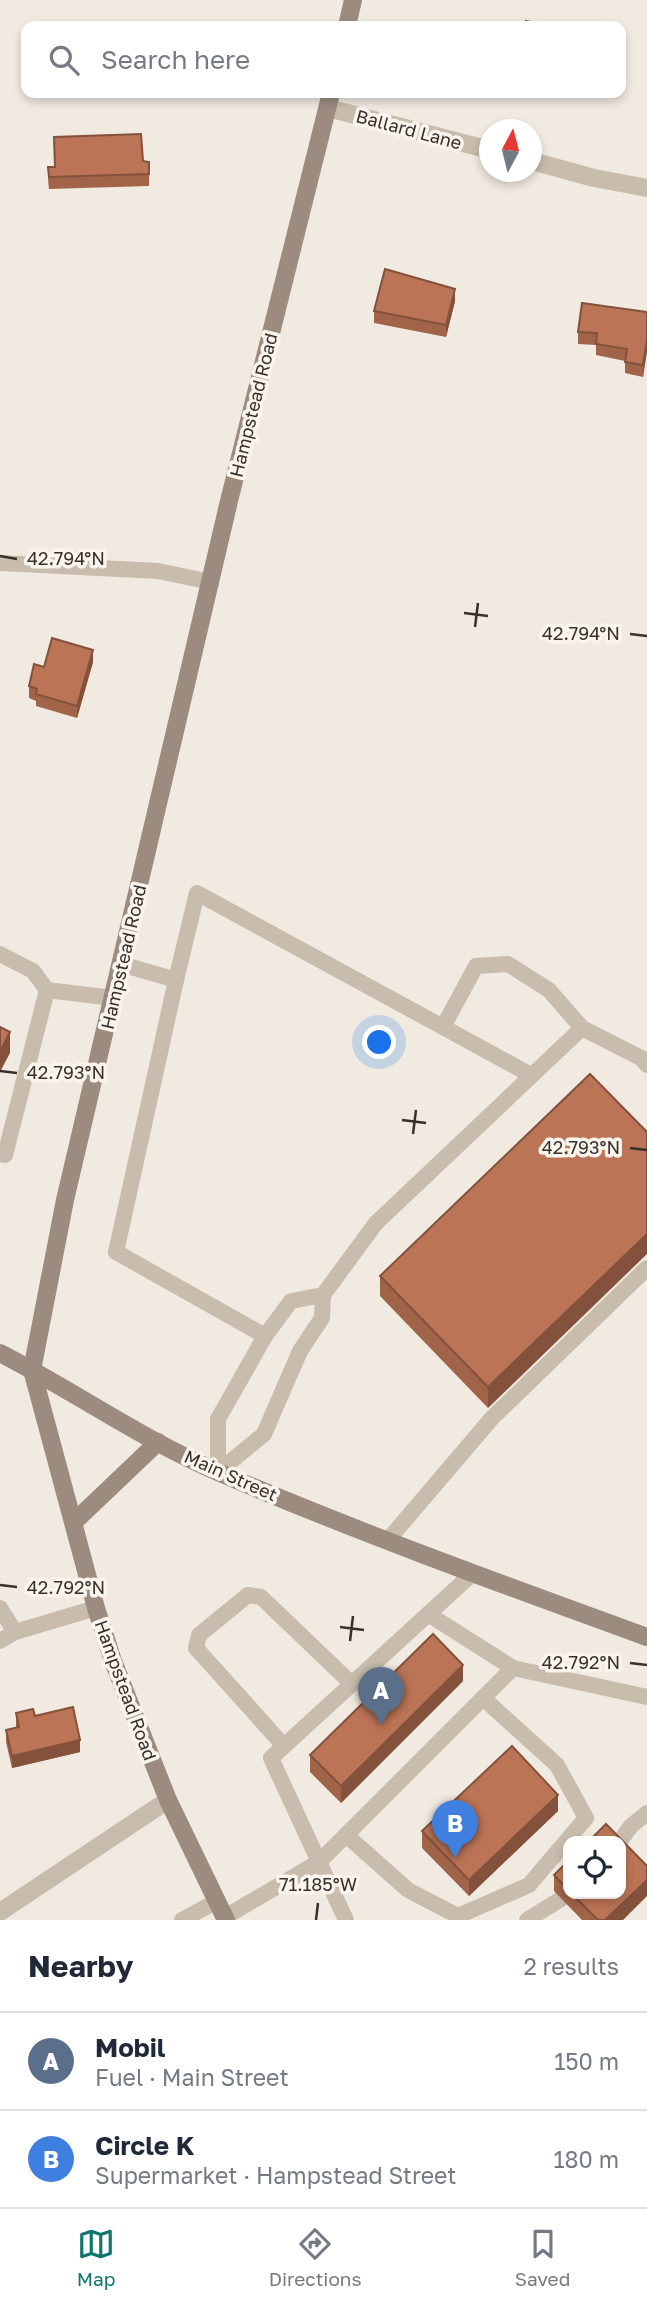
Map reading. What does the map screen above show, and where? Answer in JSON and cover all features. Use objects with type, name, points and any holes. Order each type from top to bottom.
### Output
[{"type":"main road","points":[[348,21],[354,0]]},
{"type":"main road","name":"Hampstead Road","points":[[226,1919],[168,1800],[138,1728],[96,1608],[32,1370],[65,1200],[295,233],[330,100]]},
{"type":"main road","name":"Main Street","points":[[0,1353],[158,1442],[218,1472],[473,1573],[647,1637]]},
{"type":"main road","points":[[74,1522],[158,1442]]},
{"type":"street","name":"Ballard Lane","points":[[330,100],[479,147]]},
{"type":"street","points":[[542,164],[647,188]]},
{"type":"street","points":[[0,1912],[168,1800]]},
{"type":"lane","points":[[0,563],[158,571],[211,582]]},
{"type":"lane","points":[[265,1336],[116,1252],[197,893],[531,1075]]},
{"type":"lane","points":[[0,954],[33,971],[47,990],[113,998]]},
{"type":"lane","points":[[121,964],[176,980]]},
{"type":"lane","points":[[443,1027],[476,966],[508,964],[549,990],[582,1028],[641,1058],[647,1065]]},
{"type":"lane","points":[[0,1154],[5,1155],[47,990]]},
{"type":"lane","points":[[218,1472],[264,1434],[300,1350],[322,1318],[323,1295],[376,1223],[582,1028]]},
{"type":"lane","points":[[388,1540],[492,1418],[647,1268]]},
{"type":"lane","points":[[218,1472],[218,1419],[265,1336],[290,1301],[323,1295]]},
{"type":"lane","points":[[346,1920],[271,1758],[473,1573]]},
{"type":"lane","points":[[284,1746],[196,1648],[199,1635],[248,1595],[261,1597],[352,1684]]},
{"type":"lane","points":[[0,1608],[15,1632]]},
{"type":"lane","points":[[0,1641],[15,1632],[96,1608]]},
{"type":"lane","points":[[428,1614],[513,1668],[647,1697]]},
{"type":"lane","points":[[226,1919],[319,1862],[513,1668]]},
{"type":"lane","points":[[346,1835],[408,1889],[461,1918],[529,1885],[586,1818],[557,1765],[483,1698]]},
{"type":"lane","points":[[624,1836],[647,1813]]},
{"type":"lane","points":[[527,1920],[561,1899]]},
{"type":"lane","points":[[182,1920],[217,1901]]},
{"type":"building","points":[[141,134],[143,161],[149,162],[149,174],[49,177],[48,167],[55,167],[54,137]]},
{"type":"building","points":[[385,269],[455,289],[446,325],[374,311]]},
{"type":"building","points":[[582,303],[647,312],[647,340],[643,365],[625,362],[627,349],[596,344],[597,333],[578,332]]},
{"type":"building","points":[[52,638],[93,650],[77,706],[36,694],[37,689],[29,686],[34,664],[44,667]]},
{"type":"building","points":[[0,1027],[10,1032],[0,1052]]},
{"type":"building","points":[[590,1074],[647,1132],[647,1234],[488,1387],[380,1276]]},
{"type":"building","points":[[433,1634],[463,1665],[341,1786],[310,1755]]},
{"type":"building","points":[[73,1707],[80,1740],[12,1756],[6,1730],[19,1727],[16,1713],[33,1709],[35,1716]]},
{"type":"building","points":[[512,1746],[558,1795],[469,1880],[422,1831]]},
{"type":"building","points":[[606,1824],[618,1836],[594,1836]]},
{"type":"building","points":[[626,1844],[647,1866],[647,1880],[605,1920],[598,1920],[577,1899],[626,1899]]},
{"type":"building","points":[[563,1866],[563,1885],[554,1875]]},
{"type":"place","name":"Mobil","points":[[381,1725]]},
{"type":"place","name":"Circle K","points":[[455,1858]]}]
